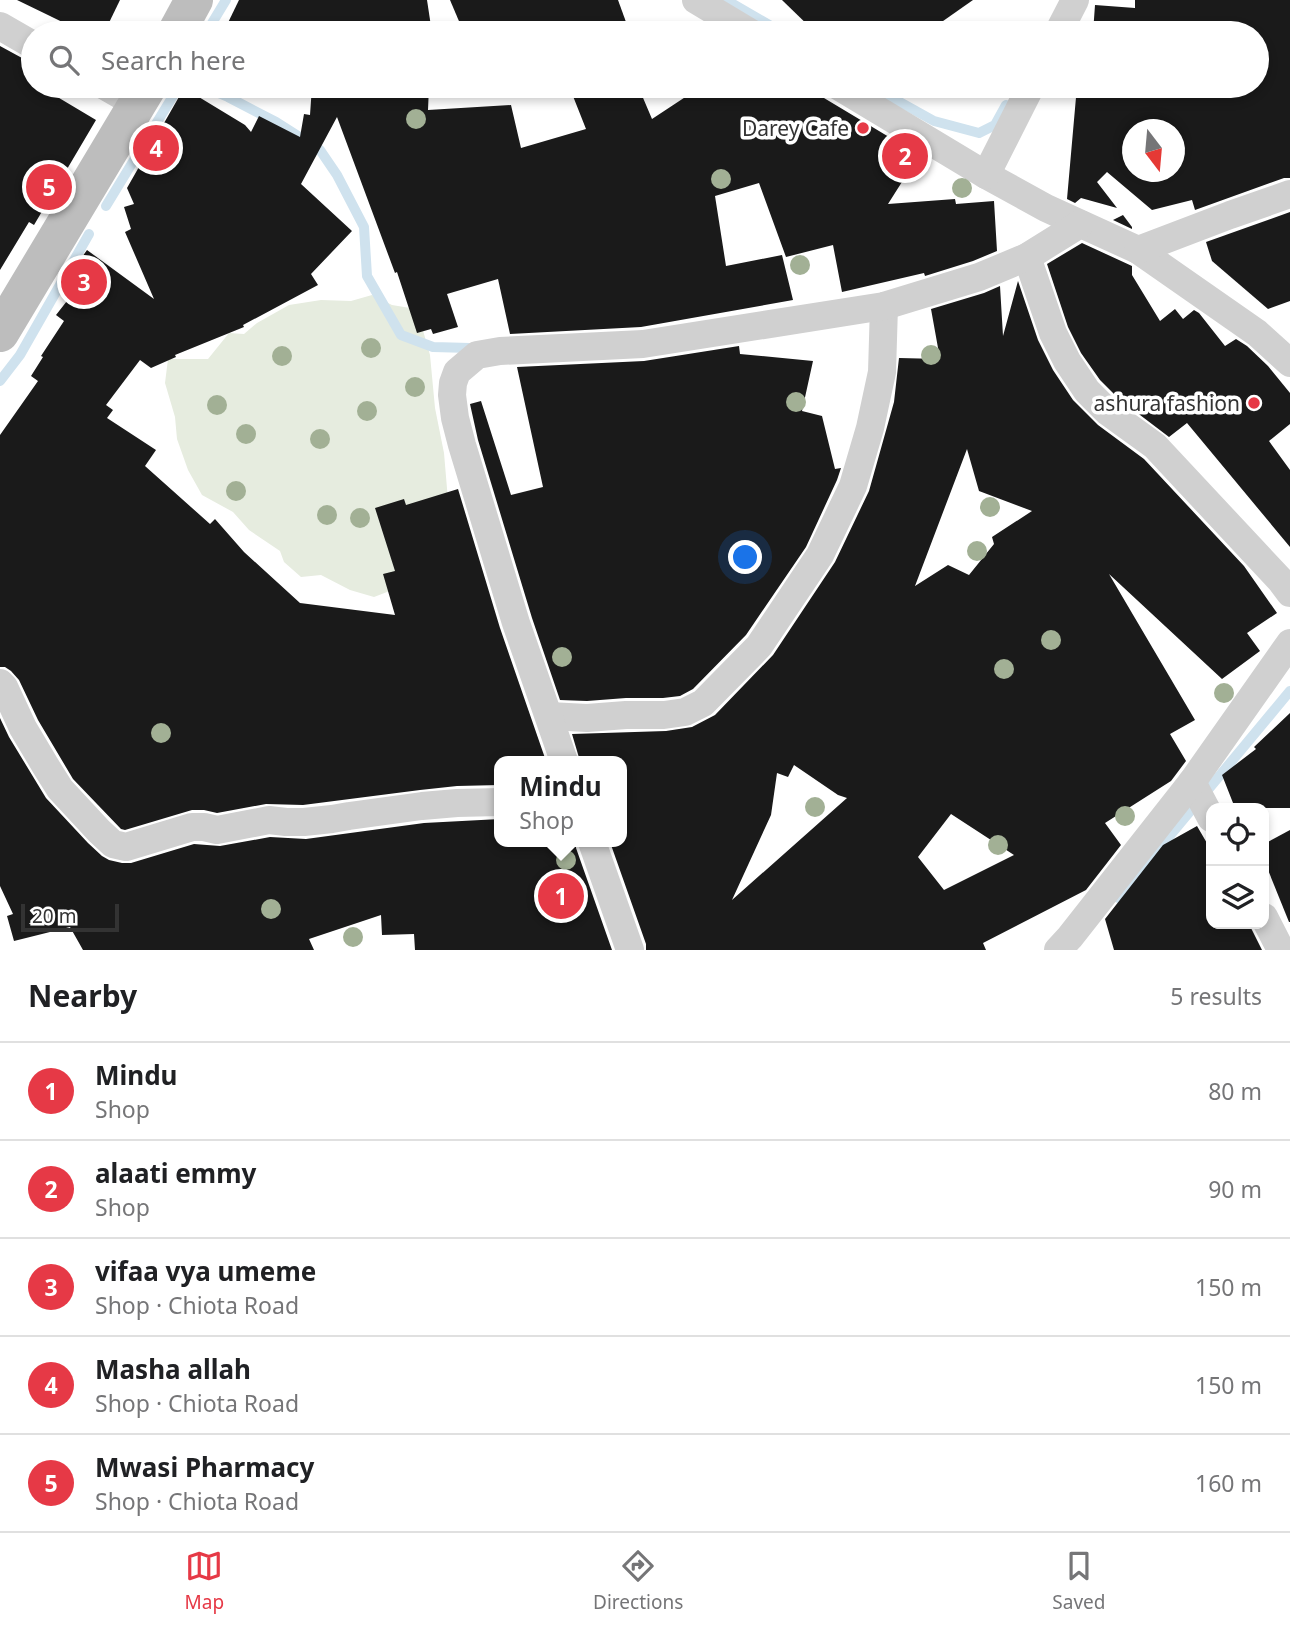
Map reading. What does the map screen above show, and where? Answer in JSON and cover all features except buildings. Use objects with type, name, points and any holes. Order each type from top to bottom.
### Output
[{"type":"street","points":[[183,21],[194,0]]},
{"type":"street","points":[[696,0],[731,21]]},
{"type":"street","points":[[1064,21],[1075,0]]},
{"type":"street","points":[[0,26],[21,38]]},
{"type":"street","points":[[0,333],[141,98]]},
{"type":"street","points":[[858,98],[1046,208],[1138,250],[1257,333],[1290,363]]},
{"type":"street","points":[[986,175],[1025,98]]},
{"type":"street","points":[[1138,250],[1290,194]]},
{"type":"street","points":[[562,756],[516,623],[462,445],[452,395],[457,372],[477,355],[500,351],[643,344],[884,306],[979,277],[1027,257],[1080,224]]},
{"type":"street","points":[[1027,257],[1053,333],[1087,391],[1108,412],[1155,446],[1290,593]]},
{"type":"street","points":[[549,716],[587,718],[685,712],[704,703],[759,646],[820,555],[853,486],[870,428],[882,372],[884,306]]},
{"type":"street","points":[[1058,950],[1192,782],[1290,643]]},
{"type":"street","points":[[0,682],[44,765],[60,789],[113,844],[126,847],[192,827],[217,830],[269,820],[304,822],[431,805],[494,802]]},
{"type":"street","points":[[1192,782],[1206,809]]},
{"type":"street","points":[[594,847],[630,950]]},
{"type":"street","points":[[1269,927],[1281,950]]},
{"type":"shaded area","points":[[372,295],[392,305],[410,308],[420,320],[430,355],[435,408],[444,453],[452,547],[434,574],[374,597],[350,590],[321,575],[301,577],[284,562],[280,551],[249,530],[233,512],[202,495],[188,470],[177,439],[175,417],[165,383],[168,359],[208,359],[229,333],[244,334],[257,323],[289,305],[321,300],[351,301]]},
{"type":"waterway","points":[[213,21],[226,0]]},
{"type":"waterway","points":[[726,0],[762,21]]},
{"type":"waterway","points":[[106,206],[172,98]]},
{"type":"waterway","points":[[230,98],[276,122],[320,150],[337,175],[364,227],[367,276],[401,335],[433,347],[470,348]]},
{"type":"waterway","points":[[893,98],[934,121],[979,133],[995,125],[1006,105]]},
{"type":"waterway","points":[[0,381],[20,355],[89,234]]},
{"type":"waterway","points":[[1118,898],[1290,691]]},
{"type":"place","name":"Darey Cafe","points":[[863,128]]},
{"type":"place","name":"Masha allah","points":[[156,148]]},
{"type":"place","name":"alaati emmy","points":[[905,156]]},
{"type":"place","name":"Mwasi Pharmacy","points":[[49,187]]},
{"type":"place","name":"vifaa vya umeme","points":[[84,282]]},
{"type":"place","name":"ashura fashion","points":[[1254,403]]},
{"type":"place","name":"Mindu","points":[[561,896]]}]
